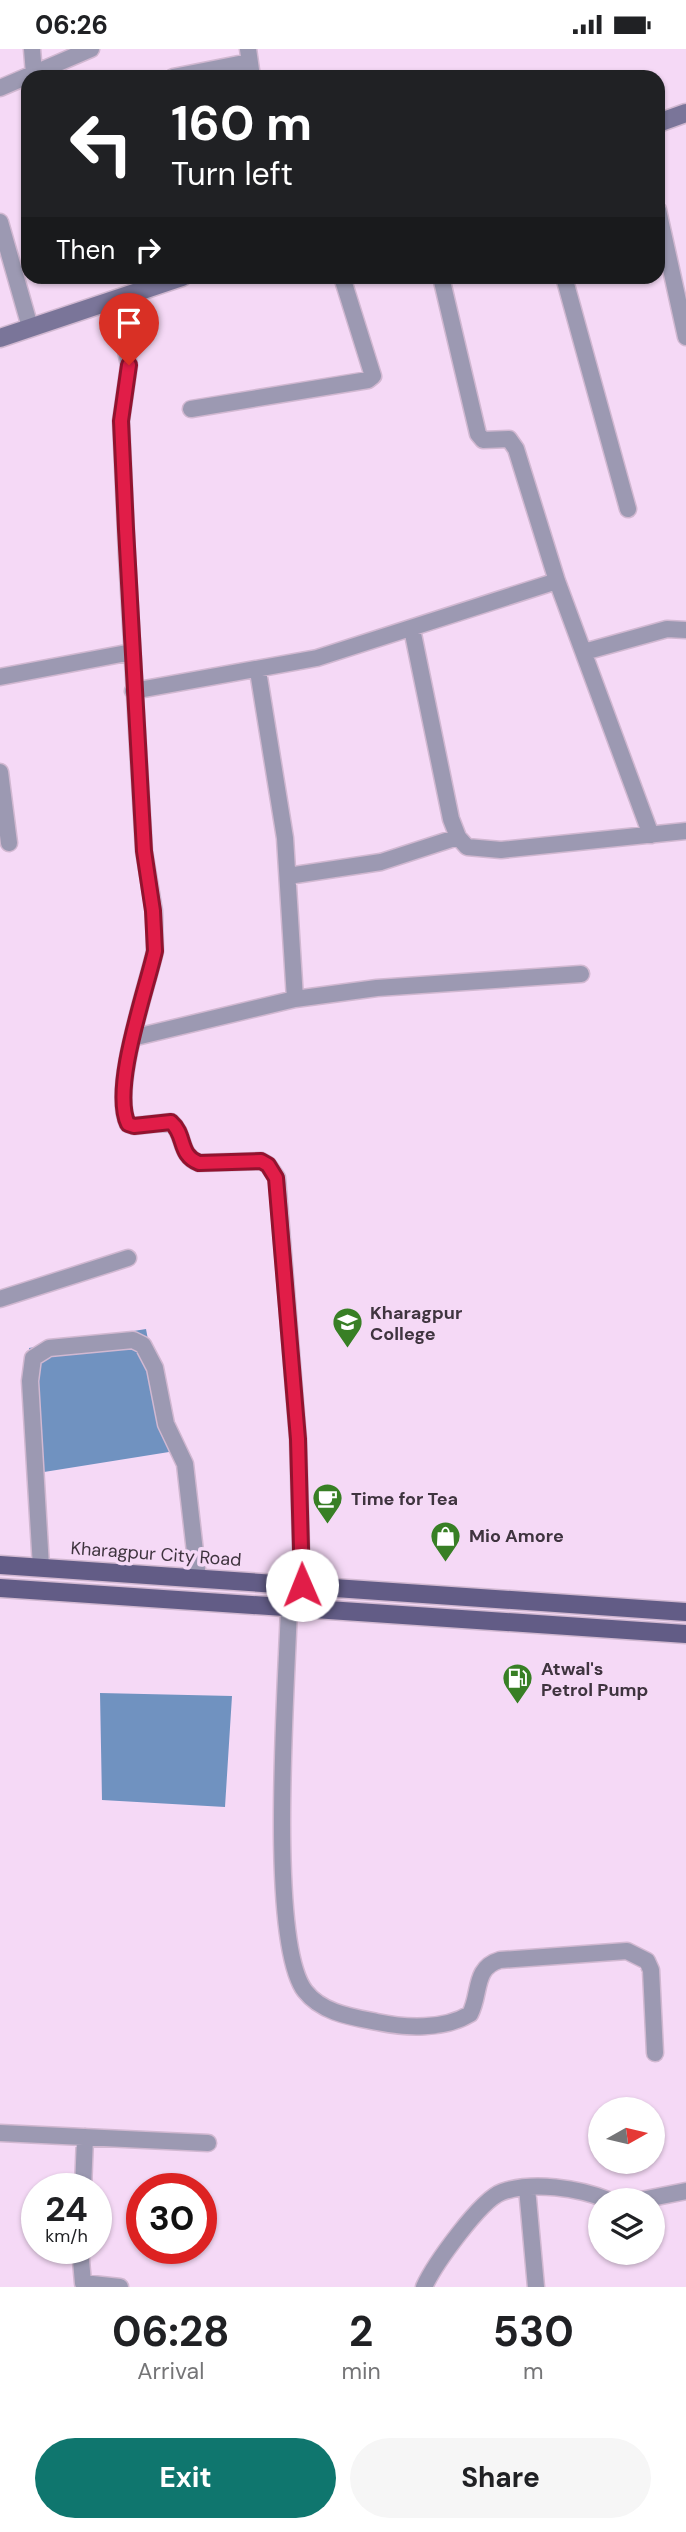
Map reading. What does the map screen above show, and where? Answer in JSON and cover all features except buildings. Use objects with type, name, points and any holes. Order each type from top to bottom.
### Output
[{"type":"main road","points":[[665,120],[686,113]]},
{"type":"main road","points":[[0,338],[157,284]]},
{"type":"main road","name":"Kharagpur City Road","points":[[0,1565],[686,1612]]},
{"type":"main road","points":[[0,1588],[686,1634]]},
{"type":"street","points":[[32,49],[34,70]]},
{"type":"street","points":[[43,70],[91,49]]},
{"type":"street","points":[[212,70],[250,63]]},
{"type":"street","points":[[0,88],[21,79]]},
{"type":"street","points":[[0,222],[30,327]]},
{"type":"street","points":[[665,242],[686,337]]},
{"type":"street","points":[[191,409],[368,380],[373,376],[344,284]]},
{"type":"street","points":[[443,284],[478,434],[482,440],[509,439],[516,449],[557,581],[651,835]]},
{"type":"street","points":[[566,284],[628,509]]},
{"type":"street","points":[[115,299],[129,365],[121,421],[144,851],[155,933],[155,951],[132,1038],[124,1114],[128,1124],[134,1126],[171,1122],[177,1128],[184,1154],[199,1163],[261,1161],[268,1165],[276,1178],[298,1439],[302,1585]]},
{"type":"street","points":[[134,691],[258,671],[317,658],[557,581]]},
{"type":"street","points":[[412,629],[451,819],[458,837],[467,847],[501,850],[686,831]]},
{"type":"street","points":[[584,652],[667,629],[686,630]]},
{"type":"street","points":[[0,677],[132,652]]},
{"type":"street","points":[[258,671],[285,838],[295,999]]},
{"type":"street","points":[[0,772],[9,843]]},
{"type":"street","points":[[288,876],[381,862],[458,837]]},
{"type":"street","points":[[132,1038],[295,999],[377,988],[581,974]]},
{"type":"street","points":[[0,1299],[128,1258]]},
{"type":"street","points":[[41,1567],[30,1381],[33,1358],[48,1348],[133,1339],[142,1345],[155,1368],[166,1424],[185,1464],[198,1578]]},
{"type":"street","points":[[289,1607],[283,1800],[286,1917],[290,1948],[305,1991],[332,2011],[345,2016],[381,2023],[426,2025],[462,2019],[470,2014],[482,1969],[488,1963],[628,1951],[647,1961],[651,1970],[655,2053]]},
{"type":"street","points":[[0,2133],[208,2143]]},
{"type":"street","points":[[84,2173],[85,2137]]},
{"type":"street","points":[[527,2188],[536,2287]]},
{"type":"street","points":[[425,2287],[436,2263],[487,2202],[501,2192],[527,2188],[570,2190],[588,2195]]},
{"type":"street","points":[[665,2195],[686,2191]]},
{"type":"street","points":[[81,2264],[83,2283],[120,2287]]},
{"type":"water","points":[[146,1329],[169,1452],[44,1472],[29,1348]]},
{"type":"water","points":[[100,1693],[232,1696],[225,1807],[102,1800]]},
{"type":"place","name":"Kharagpur College","points":[[347,1350]]},
{"type":"place","name":"Time for Tea","points":[[328,1526]]},
{"type":"place","name":"Mio Amore","points":[[446,1563]]},
{"type":"place","name":"Atwal's Petrol Pump","points":[[518,1706]]},
{"type":"route","points":[[129,365],[121,421],[128,580],[144,851],[153,911],[155,951],[127,1063],[124,1114],[128,1124],[134,1126],[171,1122],[181,1136],[184,1154],[199,1163],[261,1161],[268,1165],[276,1178],[298,1439],[302,1585]]}]
